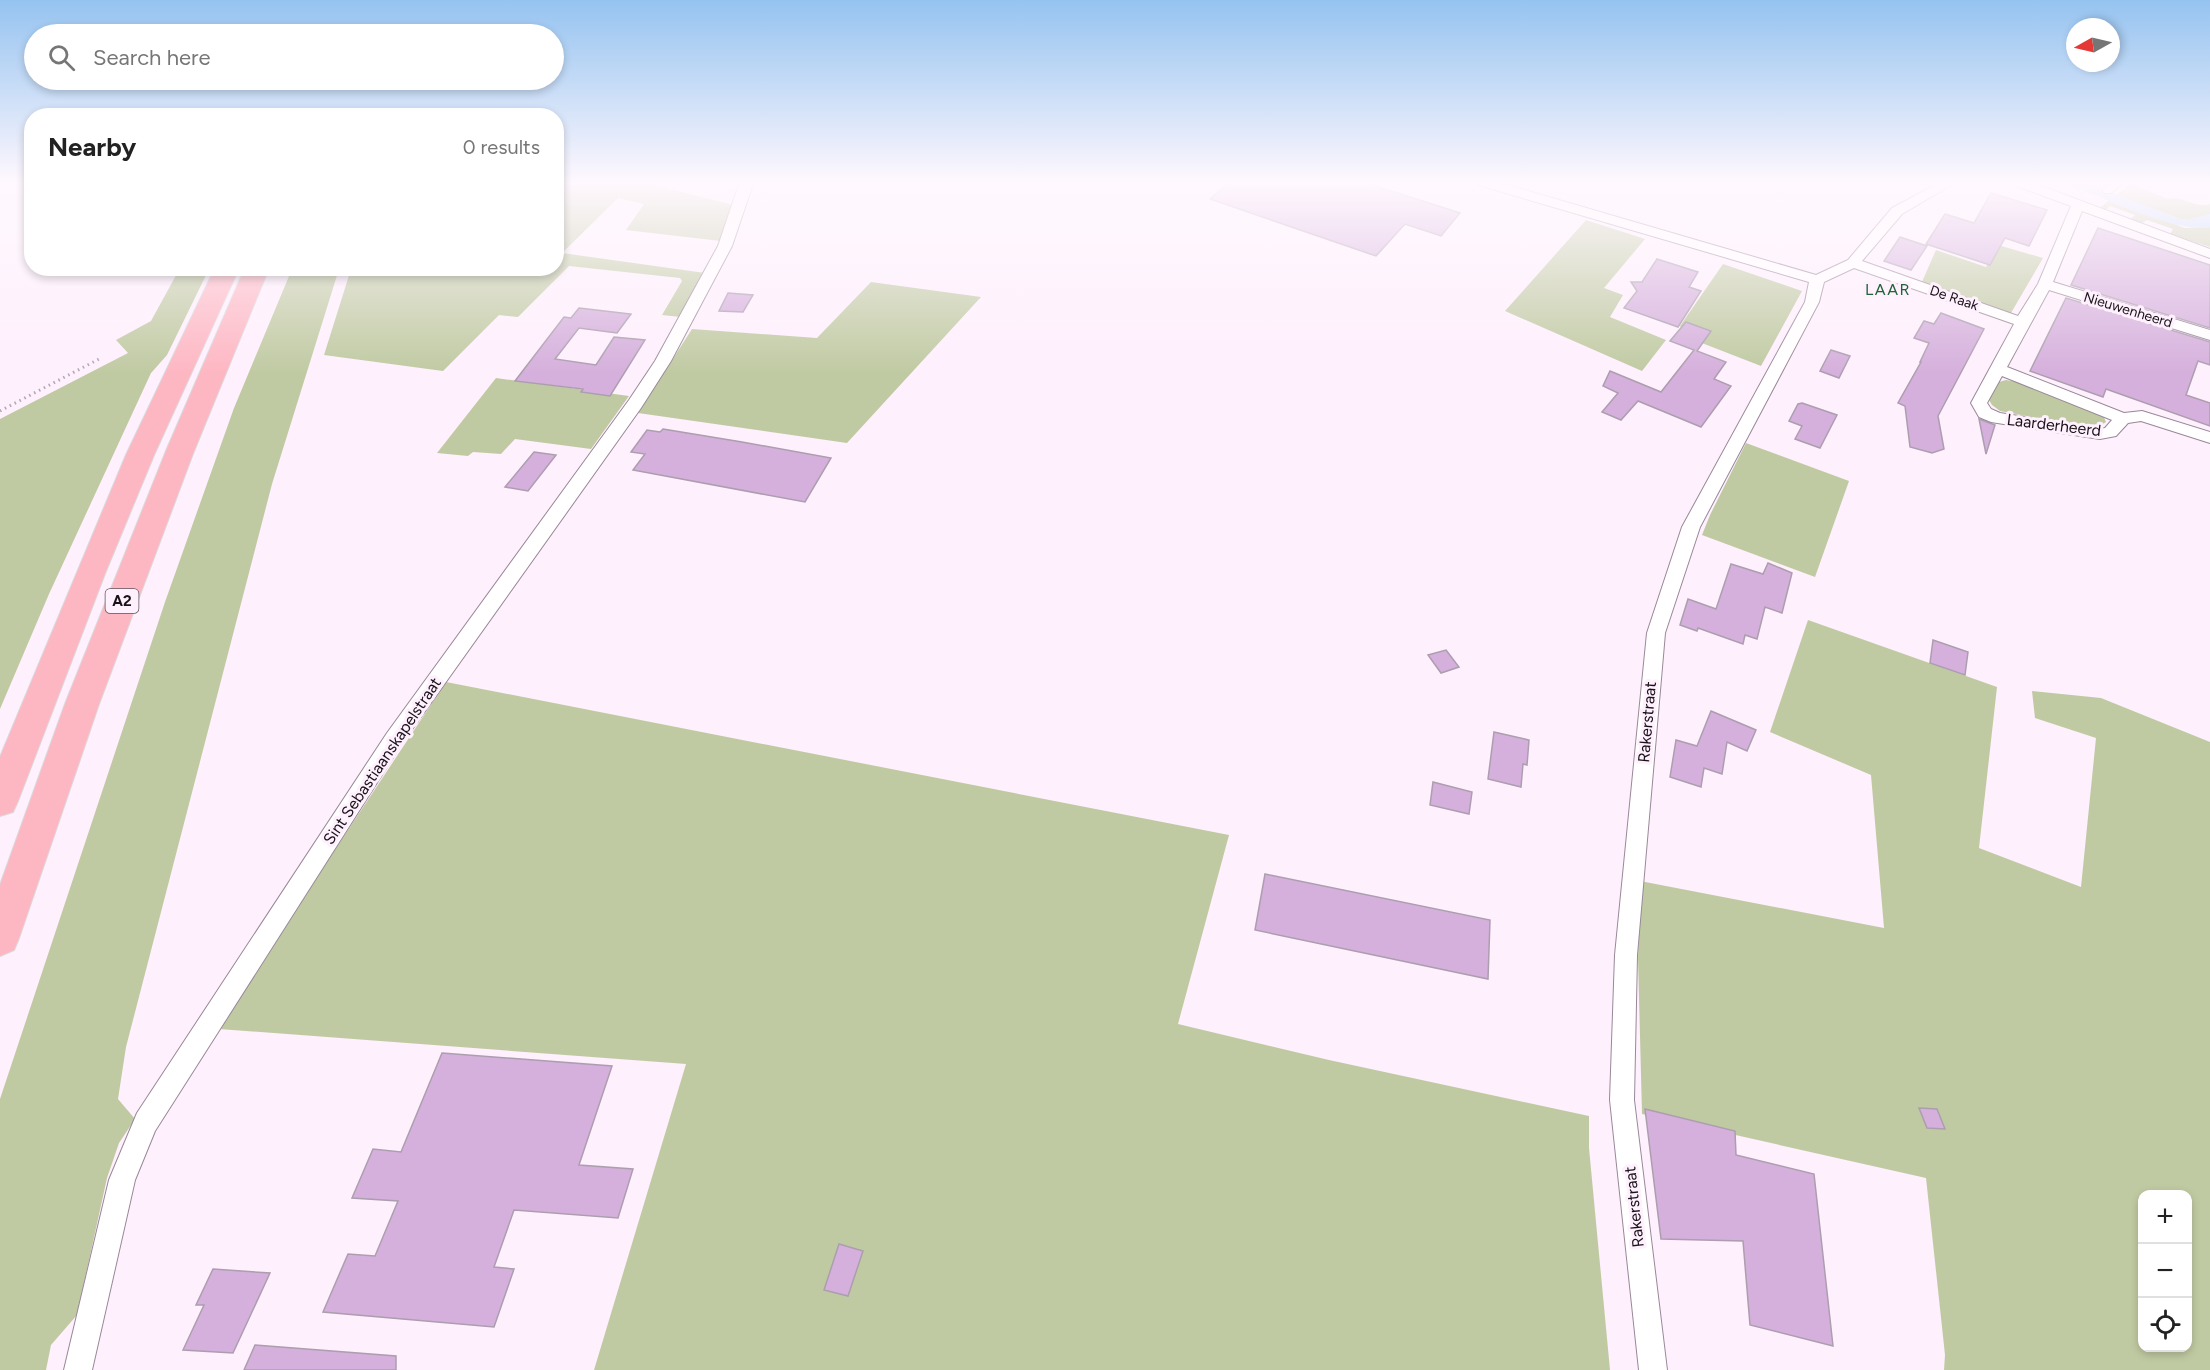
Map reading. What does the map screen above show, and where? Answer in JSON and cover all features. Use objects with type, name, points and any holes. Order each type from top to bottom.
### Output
[{"type":"highway","name":"A2","points":[[0,801],[118,508],[223,276]]},
{"type":"highway","name":"A2","points":[[0,938],[86,693],[180,451],[254,276]]},
{"type":"street","name":"Sint Sebastiaanskapelstraat","points":[[78,1370],[122,1180],[146,1122],[394,739],[663,362],[725,245]]},
{"type":"street","points":[[1698,245],[1817,280],[1836,273],[1852,263],[1868,245]]},
{"type":"street","points":[[1998,369],[2045,284],[2061,245]]},
{"type":"street","points":[[2186,245],[2210,254]]},
{"type":"street","name":"De Raak","points":[[1852,263],[2022,322]]},
{"type":"street","name":"Rakerstraat","points":[[1653,1370],[1622,1100],[1626,955],[1656,633],[1691,526],[1812,302],[1817,280]]},
{"type":"street","name":"Nieuwenheerd","points":[[2045,284],[2210,335]]},
{"type":"street","name":"Laarderheerd","points":[[2123,418],[2110,432],[2100,434],[1996,418],[1984,413],[1979,403],[1998,369],[2123,418],[2142,416],[2210,438]]},
{"type":"path","points":[[0,411],[99,359]]},
{"type":"green space","points":[[1564,245],[1640,245],[1604,288],[1623,295],[1610,317],[1666,340],[1642,371],[1505,311]]},
{"type":"green space","points":[[1998,245],[2043,258],[2011,313],[1921,284],[1936,250],[1986,267]]},
{"type":"green space","points":[[564,253],[705,273],[681,317],[662,315],[682,281],[680,278],[569,266],[564,271]]},
{"type":"green space","points":[[1723,264],[1802,291],[1761,366],[1689,338],[1680,326]]},
{"type":"green space","points":[[176,276],[206,276],[167,355],[151,373],[49,594],[0,709],[0,419],[128,353],[116,340],[151,321]]},
{"type":"green space","points":[[289,276],[337,276],[272,484],[126,1047],[118,1099],[135,1119],[119,1143],[107,1178],[77,1315],[51,1345],[46,1370],[0,1370],[0,1099],[165,602],[234,408]]},
{"type":"green space","points":[[349,276],[559,276],[518,317],[499,315],[443,371],[324,355]]},
{"type":"green space","points":[[871,282],[981,297],[847,443],[638,413],[692,329],[817,338]]},
{"type":"green space","points":[[496,378],[629,396],[591,449],[515,439],[501,454],[473,452],[468,456],[437,453]]},
{"type":"green space","points":[[2006,380],[2017,382],[2103,415],[2106,422],[2097,428],[2089,428],[2000,411],[1989,400],[1999,382]]},
{"type":"green space","points":[[1746,443],[1849,481],[1815,577],[1702,535]]},
{"type":"green space","points":[[1808,620],[1997,687],[1979,848],[2081,887],[2096,738],[2035,718],[2032,691],[2101,698],[2210,742],[2210,1370],[1944,1370],[1945,1355],[1926,1178],[1642,1114],[1638,958],[1640,881],[1884,928],[1871,775],[1770,732]]},
{"type":"green space","points":[[446,682],[1229,835],[1178,1024],[1329,1060],[1589,1116],[1589,1148],[1610,1370],[594,1370],[686,1064],[219,1029],[244,987]]},
{"type":"building","points":[[1344,245],[1386,245],[1376,256]]},
{"type":"building","points":[[1895,245],[1927,246],[1911,270],[1884,261]]},
{"type":"building","points":[[1929,245],[2001,245],[1990,265]]},
{"type":"building","points":[[2090,245],[2149,245],[2210,265],[2210,328],[2071,285]]},
{"type":"building","points":[[1657,259],[1698,272],[1689,287],[1701,291],[1678,327],[1624,308],[1637,291],[1631,282],[1642,282]]},
{"type":"building","points":[[728,293],[753,295],[743,312],[719,311]]},
{"type":"building","points":[[2066,298],[2210,342],[2210,365],[2198,361],[2186,395],[2210,403],[2210,426],[2106,389],[2103,397],[2030,371]]},
{"type":"building","points":[[579,308],[631,314],[617,333],[579,328],[555,359],[596,365],[614,337],[645,340],[610,396],[581,392],[583,389],[515,381],[564,317],[571,318]]},
{"type":"building","points":[[1941,313],[1984,329],[1938,416],[1944,449],[1932,453],[1910,447],[1905,406],[1898,403],[1929,343],[1914,338],[1924,321],[1934,324]]},
{"type":"building","points":[[1686,322],[1711,331],[1697,351],[1726,362],[1714,379],[1731,386],[1701,427],[1638,401],[1621,420],[1602,412],[1618,393],[1603,386],[1610,371],[1661,392],[1694,350],[1670,341]]},
{"type":"building","points":[[1831,350],[1850,356],[1839,378],[1820,371]]},
{"type":"building","points":[[1802,403],[1837,415],[1820,448],[1795,439],[1802,426],[1789,421],[1798,404]]},
{"type":"building","points":[[1979,419],[1995,425],[1986,454]]},
{"type":"building","points":[[663,429],[831,458],[805,502],[633,470],[645,454],[631,452],[647,430],[660,432]]},
{"type":"building","points":[[534,452],[556,455],[528,491],[505,487]]},
{"type":"building","points":[[1768,563],[1792,573],[1782,613],[1765,607],[1757,639],[1745,635],[1743,644],[1698,628],[1697,631],[1680,625],[1688,599],[1716,609],[1731,564],[1763,574]]},
{"type":"building","points":[[1933,640],[1968,652],[1965,675],[1930,663]]},
{"type":"building","points":[[1446,650],[1459,667],[1441,673],[1428,655]]},
{"type":"building","points":[[1711,711],[1756,730],[1747,751],[1727,742],[1722,774],[1704,768],[1701,787],[1670,777],[1676,740],[1697,746]]},
{"type":"building","points":[[1494,732],[1529,740],[1527,765],[1523,764],[1521,787],[1488,779]]},
{"type":"building","points":[[1433,782],[1472,792],[1469,814],[1430,805]]},
{"type":"building","points":[[1265,874],[1490,920],[1488,979],[1255,930]]},
{"type":"building","points":[[442,1053],[612,1066],[579,1165],[633,1169],[618,1218],[514,1210],[494,1267],[514,1269],[494,1327],[323,1312],[348,1254],[375,1256],[398,1201],[352,1198],[373,1149],[401,1152]]},
{"type":"building","points":[[1919,1108],[1937,1109],[1945,1129],[1927,1128]]},
{"type":"building","points":[[1645,1109],[1735,1131],[1736,1155],[1814,1174],[1833,1346],[1750,1325],[1743,1241],[1661,1239]]},
{"type":"building","points":[[839,1244],[863,1251],[848,1296],[824,1290]]},
{"type":"building","points":[[213,1269],[270,1273],[233,1353],[183,1350],[204,1305],[196,1305]]},
{"type":"building","points":[[255,1345],[396,1356],[396,1370],[244,1370]]},
{"type":"district","name":"LAAR","points":[[1888,289]]}]
